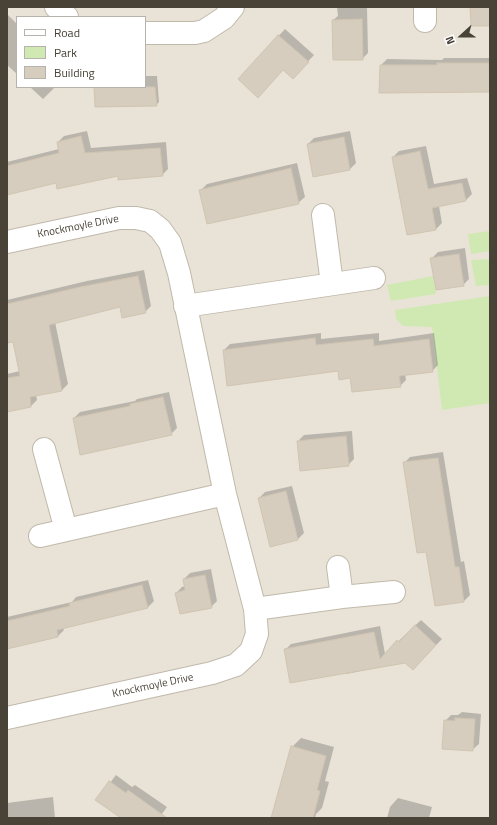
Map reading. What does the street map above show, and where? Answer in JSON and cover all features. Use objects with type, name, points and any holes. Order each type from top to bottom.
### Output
[{"type":"street","points":[[56,7],[66,16]]},
{"type":"street","points":[[146,33],[195,33],[204,31],[224,18],[233,7]]},
{"type":"street","points":[[323,215],[332,284]]},
{"type":"street","name":"Knockmoyle Drive","points":[[7,242],[119,218],[136,218],[150,221],[160,229],[170,243],[179,273],[225,494],[255,609],[257,627],[255,642],[249,654],[236,665],[212,673],[7,718]]},
{"type":"street","points":[[185,306],[374,278]]},
{"type":"street","points":[[44,449],[66,530]]},
{"type":"street","points":[[40,536],[225,494]]},
{"type":"street","points":[[338,568],[342,597]]},
{"type":"street","points":[[255,609],[342,597],[394,592]]},
{"type":"shaded area","points":[[7,7],[490,7],[490,818],[7,818]]},
{"type":"green space","points":[[490,231],[490,251],[471,254],[468,234]]},
{"type":"green space","points":[[490,259],[490,285],[476,286],[471,260]]},
{"type":"green space","points":[[433,276],[436,294],[391,301],[387,285]]},
{"type":"green space","points":[[490,296],[490,403],[442,410],[432,327],[403,326],[396,319],[395,310]]},
{"type":"building","points":[[470,7],[490,7],[490,26],[471,26]]},
{"type":"building","points":[[362,19],[363,60],[333,60],[332,20]]},
{"type":"building","points":[[278,35],[309,62],[293,79],[283,70],[258,98],[238,79]]},
{"type":"building","points":[[437,63],[489,63],[490,92],[379,93],[380,65],[437,65]]},
{"type":"building","points":[[155,87],[157,106],[95,107],[94,88]]},
{"type":"building","points":[[81,136],[85,153],[160,148],[163,176],[118,180],[118,176],[57,189],[56,183],[7,195],[7,166],[59,153],[57,142]]},
{"type":"building","points":[[344,137],[350,170],[313,177],[307,144]]},
{"type":"building","points":[[420,151],[428,189],[462,183],[466,201],[432,208],[436,230],[407,235],[392,157]]},
{"type":"building","points":[[291,168],[299,204],[207,224],[199,190]]},
{"type":"building","points":[[459,254],[464,286],[436,290],[430,258]]},
{"type":"building","points":[[138,276],[146,313],[122,318],[120,307],[49,325],[62,391],[30,397],[31,407],[7,412],[7,378],[20,376],[13,342],[7,343],[7,304],[80,287]]},
{"type":"building","points":[[315,338],[316,345],[373,339],[374,346],[429,339],[433,372],[399,376],[401,387],[352,392],[350,378],[339,380],[338,371],[227,386],[223,350]]},
{"type":"building","points":[[163,397],[172,435],[80,455],[73,418],[130,406],[130,404]]},
{"type":"building","points":[[346,436],[349,466],[300,471],[297,441]]},
{"type":"building","points":[[438,458],[455,567],[459,567],[464,602],[435,606],[426,552],[417,553],[403,462]]},
{"type":"building","points":[[286,491],[298,540],[270,547],[258,498]]},
{"type":"building","points":[[205,575],[212,608],[180,614],[175,593],[185,590],[183,579]]},
{"type":"building","points":[[142,585],[148,608],[57,630],[58,637],[7,649],[7,621],[70,606],[69,603]]},
{"type":"building","points":[[415,625],[436,645],[413,670],[405,663],[290,683],[284,649],[374,632],[380,659],[397,640],[399,642]]},
{"type":"building","points":[[455,718],[475,719],[473,751],[442,749],[444,720],[455,721]]},
{"type":"building","points":[[291,746],[326,756],[317,790],[320,791],[313,818],[271,818]]},
{"type":"building","points":[[109,781],[126,793],[128,790],[167,818],[121,818],[95,800]]}]
